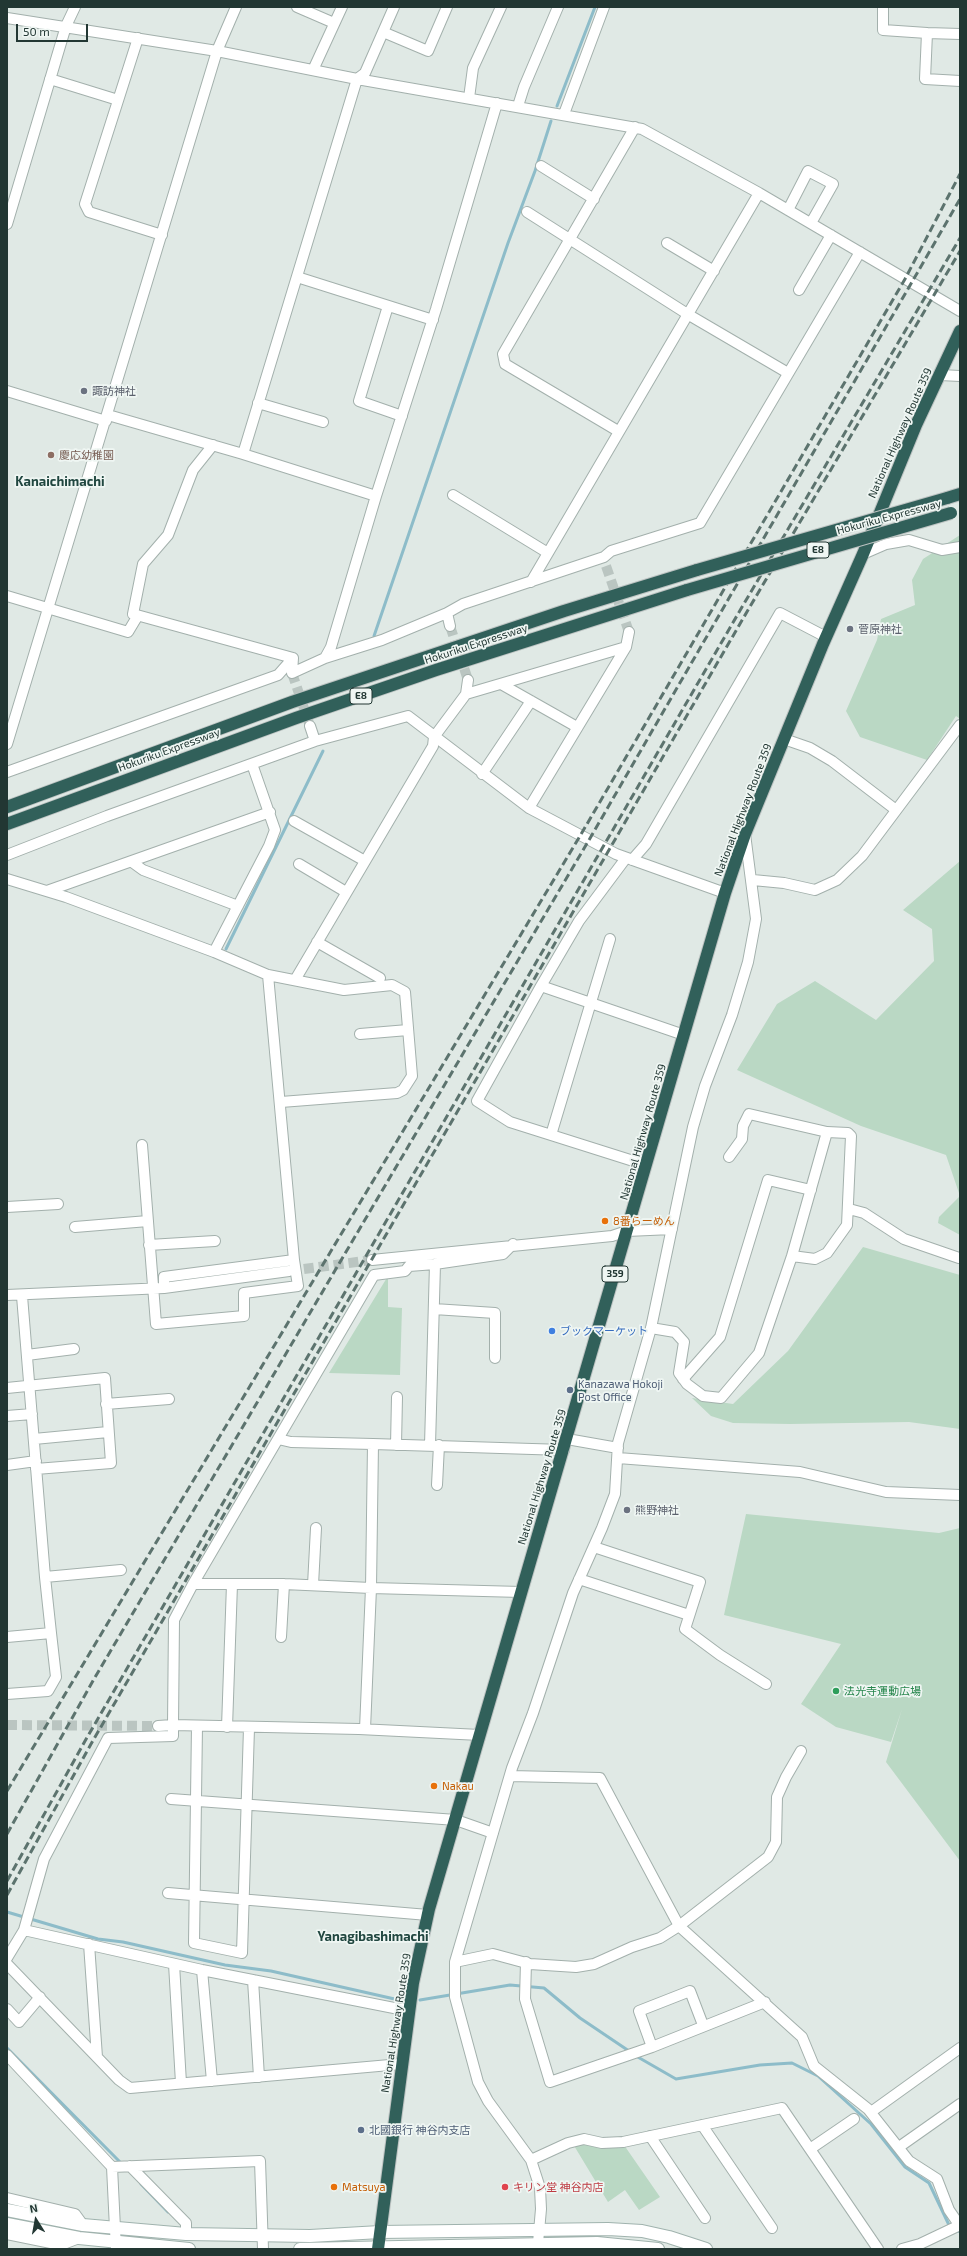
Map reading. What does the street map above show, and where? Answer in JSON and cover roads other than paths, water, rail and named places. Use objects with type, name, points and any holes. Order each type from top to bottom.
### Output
[{"type":"highway","name":"National Highway Route 359","points":[[378,2248],[409,2009],[428,1915],[725,893],[745,834],[826,637],[863,554],[916,425],[960,331]]},
{"type":"highway","name":"Hokuriku Expressway","points":[[7,806],[145,755],[432,654],[697,570],[960,494]]},
{"type":"highway","name":"Hokuriku Expressway","points":[[7,826],[39,812],[326,708],[687,590],[955,512]]},
{"type":"highway","points":[[7,801],[102,767],[145,755]]},
{"type":"street","points":[[7,224],[66,26],[75,7]]},
{"type":"street","points":[[7,744],[217,51],[236,7]]},
{"type":"street","points":[[297,7],[334,23]]},
{"type":"street","points":[[313,70],[342,7]]},
{"type":"street","points":[[243,454],[357,79],[365,73],[394,7]]},
{"type":"street","points":[[383,32],[428,50],[447,7]]},
{"type":"street","points":[[469,98],[473,68],[501,7]]},
{"type":"street","points":[[518,106],[524,87],[558,7]]},
{"type":"street","points":[[564,114],[604,7]]},
{"type":"street","points":[[883,7],[883,30],[960,34]]},
{"type":"street","points":[[7,18],[66,26],[217,51],[357,79],[642,128],[759,193],[960,311]]},
{"type":"street","points":[[928,32],[926,79],[960,81]]},
{"type":"street","points":[[138,38],[85,204],[89,212],[162,235]]},
{"type":"street","points":[[50,79],[118,100]]},
{"type":"street","points":[[325,658],[330,647],[376,496],[433,320],[497,103]]},
{"type":"street","points":[[618,431],[505,364],[503,354],[635,127]]},
{"type":"street","points":[[541,166],[594,199]]},
{"type":"street","points":[[788,210],[808,171],[834,184],[811,223]]},
{"type":"street","points":[[531,582],[618,431],[689,315],[759,193]]},
{"type":"street","points":[[527,212],[689,315],[788,372]]},
{"type":"street","points":[[799,290],[831,235]]},
{"type":"street","points":[[667,243],[714,271]]},
{"type":"street","points":[[293,658],[292,673],[325,658],[382,640],[447,613],[463,604],[531,582],[605,561],[612,551],[700,524],[788,372],[860,252]]},
{"type":"street","points":[[297,277],[433,320]]},
{"type":"street","points":[[388,306],[359,401],[402,416]]},
{"type":"street","points":[[940,375],[960,376]]},
{"type":"street","points":[[7,391],[213,445],[376,496]]},
{"type":"street","points":[[258,403],[323,422]]},
{"type":"street","points":[[213,445],[193,470],[168,536],[143,564],[133,614],[138,617],[293,658]]},
{"type":"street","points":[[453,495],[548,553]]},
{"type":"street","points":[[863,554],[886,544],[909,540],[942,550],[960,547]]},
{"type":"street","points":[[7,596],[128,632],[138,617]]},
{"type":"street","points":[[447,613],[450,626]]},
{"type":"street","points":[[646,1165],[510,1122],[477,1101],[578,921],[629,859],[646,844],[780,613],[826,637]]},
{"type":"street","points":[[529,808],[626,647],[629,632]]},
{"type":"street","points":[[466,694],[626,647]]},
{"type":"street","points":[[7,772],[278,675],[293,658]]},
{"type":"street","points":[[295,980],[433,746],[434,737],[466,694],[468,680]]},
{"type":"street","points":[[501,684],[578,727]]},
{"type":"street","points":[[482,774],[531,701]]},
{"type":"street","points":[[7,855],[107,816],[315,741],[408,716],[482,774],[529,808],[580,836],[629,859],[725,893]]},
{"type":"street","points":[[753,880],[784,883],[815,890],[837,880],[862,856],[960,725]]},
{"type":"street","points":[[310,726],[315,741]]},
{"type":"street","points":[[784,739],[810,748],[832,761],[896,810]]},
{"type":"street","points":[[214,952],[276,830],[252,764]]},
{"type":"street","points":[[45,892],[270,812]]},
{"type":"street","points":[[294,821],[365,861]]},
{"type":"street","points":[[537,2246],[540,2229],[540,2188],[531,2160],[488,2101],[478,2082],[455,1994],[455,1962],[510,1776],[579,1579],[594,1547],[615,1494],[618,1453],[652,1328],[693,1127],[705,1086],[732,1015],[748,962],[756,919],[753,880],[745,834]]},
{"type":"street","points":[[132,862],[143,870],[238,906]]},
{"type":"street","points":[[299,864],[346,892]]},
{"type":"street","points":[[7,879],[66,898],[214,952],[268,975],[344,990],[392,985],[405,992],[412,1076],[403,1090],[397,1093],[281,1102]]},
{"type":"street","points":[[551,1135],[610,939]]},
{"type":"street","points":[[317,942],[380,978]]},
{"type":"street","points":[[142,1145],[156,1324],[244,1316],[244,1294],[298,1286],[294,1260],[281,1102],[268,975]]},
{"type":"street","points":[[541,986],[684,1035]]},
{"type":"street","points":[[360,1034],[408,1030]]},
{"type":"street","points":[[729,1157],[742,1139],[742,1126],[749,1114],[827,1132],[848,1133],[851,1136],[849,1209],[847,1225],[827,1253],[815,1259],[792,1256]]},
{"type":"street","points":[[652,1328],[675,1332],[684,1342],[679,1373],[683,1379],[703,1396],[721,1398],[759,1353],[792,1256],[827,1132]]},
{"type":"street","points":[[683,1379],[720,1337],[768,1180],[811,1190]]},
{"type":"street","points":[[7,1207],[58,1204]]},
{"type":"street","points":[[849,1209],[864,1213],[904,1239],[959,1258]]},
{"type":"street","points":[[75,1227],[148,1221]]},
{"type":"street","points":[[372,1260],[513,1244],[612,1236],[627,1232],[672,1229]]},
{"type":"street","points":[[149,1245],[215,1242]]},
{"type":"street","points":[[401,2064],[130,2088],[97,2057],[8,1965],[24,1930],[44,1859],[108,1738],[173,1736],[174,1620],[193,1584],[374,1274],[405,1271],[409,1266],[435,1264],[503,1254],[513,1244]]},
{"type":"street","points":[[164,1288],[164,1277],[294,1260]]},
{"type":"street","points":[[435,1264],[434,1445],[436,1485]]},
{"type":"street","points":[[7,1295],[22,1296],[153,1289],[289,1271]]},
{"type":"street","points":[[7,1694],[48,1691],[56,1677],[45,1577],[22,1296]]},
{"type":"street","points":[[434,1309],[496,1313],[495,1358]]},
{"type":"street","points":[[27,1355],[74,1349]]},
{"type":"street","points":[[7,1388],[30,1387],[105,1378],[111,1463],[7,1465]]},
{"type":"street","points":[[396,1445],[397,1397]]},
{"type":"street","points":[[106,1404],[169,1399]]},
{"type":"street","points":[[7,1416],[32,1414]]},
{"type":"street","points":[[34,1439],[108,1432]]},
{"type":"street","points":[[278,1439],[291,1442],[396,1445],[565,1445],[618,1453],[800,1472],[886,1492],[960,1495]]},
{"type":"street","points":[[365,1729],[371,1588],[373,1444]]},
{"type":"street","points":[[313,1585],[316,1528]]},
{"type":"street","points":[[594,1547],[700,1582],[685,1629],[720,1655],[766,1684]]},
{"type":"street","points":[[45,1577],[121,1570]]},
{"type":"street","points":[[579,1579],[689,1615]]},
{"type":"street","points":[[193,1584],[284,1584],[521,1592]]},
{"type":"street","points":[[227,1727],[232,1584]]},
{"type":"street","points":[[281,1637],[284,1584]]},
{"type":"street","points":[[7,1637],[51,1633]]},
{"type":"street","points":[[158,1726],[173,1725],[249,1728],[365,1729],[480,1735]]},
{"type":"street","points":[[197,1726],[193,1895],[194,1943],[242,1953],[249,1728]]},
{"type":"street","points":[[455,1962],[493,1954],[526,1962],[576,1967],[594,1964],[632,1947],[660,1938],[679,1926],[768,1857],[776,1842],[777,1797],[786,1777],[801,1751]]},
{"type":"street","points":[[510,1776],[600,1778],[679,1926],[802,2037],[814,2066],[871,2112],[910,2161],[937,2179],[957,2226],[920,2244],[902,2249]]},
{"type":"street","points":[[170,1799],[456,1820],[493,1833]]},
{"type":"street","points":[[168,1893],[428,1915]]},
{"type":"street","points":[[24,1930],[202,1970],[399,2009],[409,2009]]},
{"type":"street","points":[[89,1944],[97,2057]]},
{"type":"street","points":[[526,1962],[525,1999],[550,2082],[652,2047],[703,2025],[765,2002]]},
{"type":"street","points":[[174,1964],[181,2083]]},
{"type":"street","points":[[202,1970],[212,2080]]},
{"type":"street","points":[[253,1980],[259,2077]]},
{"type":"street","points":[[652,2047],[639,2011],[690,1991],[703,2025]]},
{"type":"street","points":[[7,2009],[19,2022],[40,1997]]},
{"type":"street","points":[[871,2112],[960,2048]]},
{"type":"street","points":[[7,2055],[122,2166],[186,2223],[186,2234]]},
{"type":"street","points":[[899,2147],[960,2104]]},
{"type":"street","points":[[531,2160],[568,2143],[584,2139],[602,2144],[623,2142],[782,2108],[878,2249]]},
{"type":"street","points":[[810,2149],[854,2119]]},
{"type":"street","points":[[702,2125],[772,2228]]},
{"type":"street","points":[[650,2136],[705,2218]]},
{"type":"street","points":[[122,2166],[260,2160],[263,2249]]},
{"type":"street","points":[[116,2246],[115,2228],[122,2166]]},
{"type":"street","points":[[7,2198],[75,2214],[83,2225]]},
{"type":"street","points":[[7,2210],[83,2225],[186,2234],[262,2236],[380,2232],[608,2229],[642,2231],[669,2237],[705,2249]]},
{"type":"street","points":[[7,2224],[116,2246],[189,2249]]},
{"type":"street","points":[[640,2246],[642,2231]]},
{"type":"street","points":[[7,2234],[56,2244],[66,2243],[79,2238]]},
{"type":"street","points":[[300,2249],[537,2246],[597,2243],[640,2246],[658,2249]]},
{"type":"waterway","points":[[557,106],[595,7]]},
{"type":"waterway","points":[[374,636],[551,121]]},
{"type":"waterway","points":[[226,949],[323,751]]},
{"type":"waterway","points":[[7,1912],[98,1939],[123,1942],[225,1965],[271,1971],[399,2000]]},
{"type":"waterway","points":[[420,2000],[510,1985],[544,1988],[580,2018],[629,2051]]},
{"type":"waterway","points":[[7,2048],[122,2164]]},
{"type":"waterway","points":[[636,2056],[676,2079],[760,2065],[792,2063],[818,2076],[871,2124],[905,2167],[929,2183],[949,2225],[960,2232]]},
{"type":"waterway","points":[[141,2184],[168,2212]]},
{"type":"tunnel","points":[[606,566],[629,632]]},
{"type":"tunnel","points":[[450,626],[468,680]]},
{"type":"tunnel","points":[[292,673],[310,726]]},
{"type":"tunnel","points":[[289,1271],[372,1260]]},
{"type":"tunnel","points":[[7,1725],[158,1726]]},
{"type":"railway","points":[[7,1791],[580,836],[905,279],[960,174]]},
{"type":"railway","points":[[7,1834],[94,1679],[589,840],[960,199]]},
{"type":"railway","points":[[7,1881],[85,1741],[742,607],[960,238]]},
{"type":"railway","points":[[7,1895],[91,1744],[748,610],[960,251]]},
{"type":"place","name":"諏訪神社","points":[[84,391]]},
{"type":"place","name":"慶応幼稚園","points":[[51,455]]},
{"type":"place","name":"菅原神社","points":[[850,629]]},
{"type":"place","name":"8番らーめん","points":[[605,1221]]},
{"type":"place","name":"ブックマーケット","points":[[552,1331]]},
{"type":"place","name":"Kanazawa Hokoji Post Office","points":[[570,1390]]},
{"type":"place","name":"熊野神社","points":[[627,1510]]},
{"type":"place","name":"法光寺運動広場","points":[[836,1691]]},
{"type":"place","name":"Nakau","points":[[434,1786]]},
{"type":"place","name":"北國銀行 神谷内支店","points":[[361,2130]]},
{"type":"place","name":"Matsuya","points":[[334,2187]]},
{"type":"place","name":"キリン堂 神谷内店","points":[[505,2187]]},
{"type":"district","name":"Kanaichimachi","points":[[60,482]]},
{"type":"district","name":"Yanagibashimachi","points":[[373,1937]]}]
